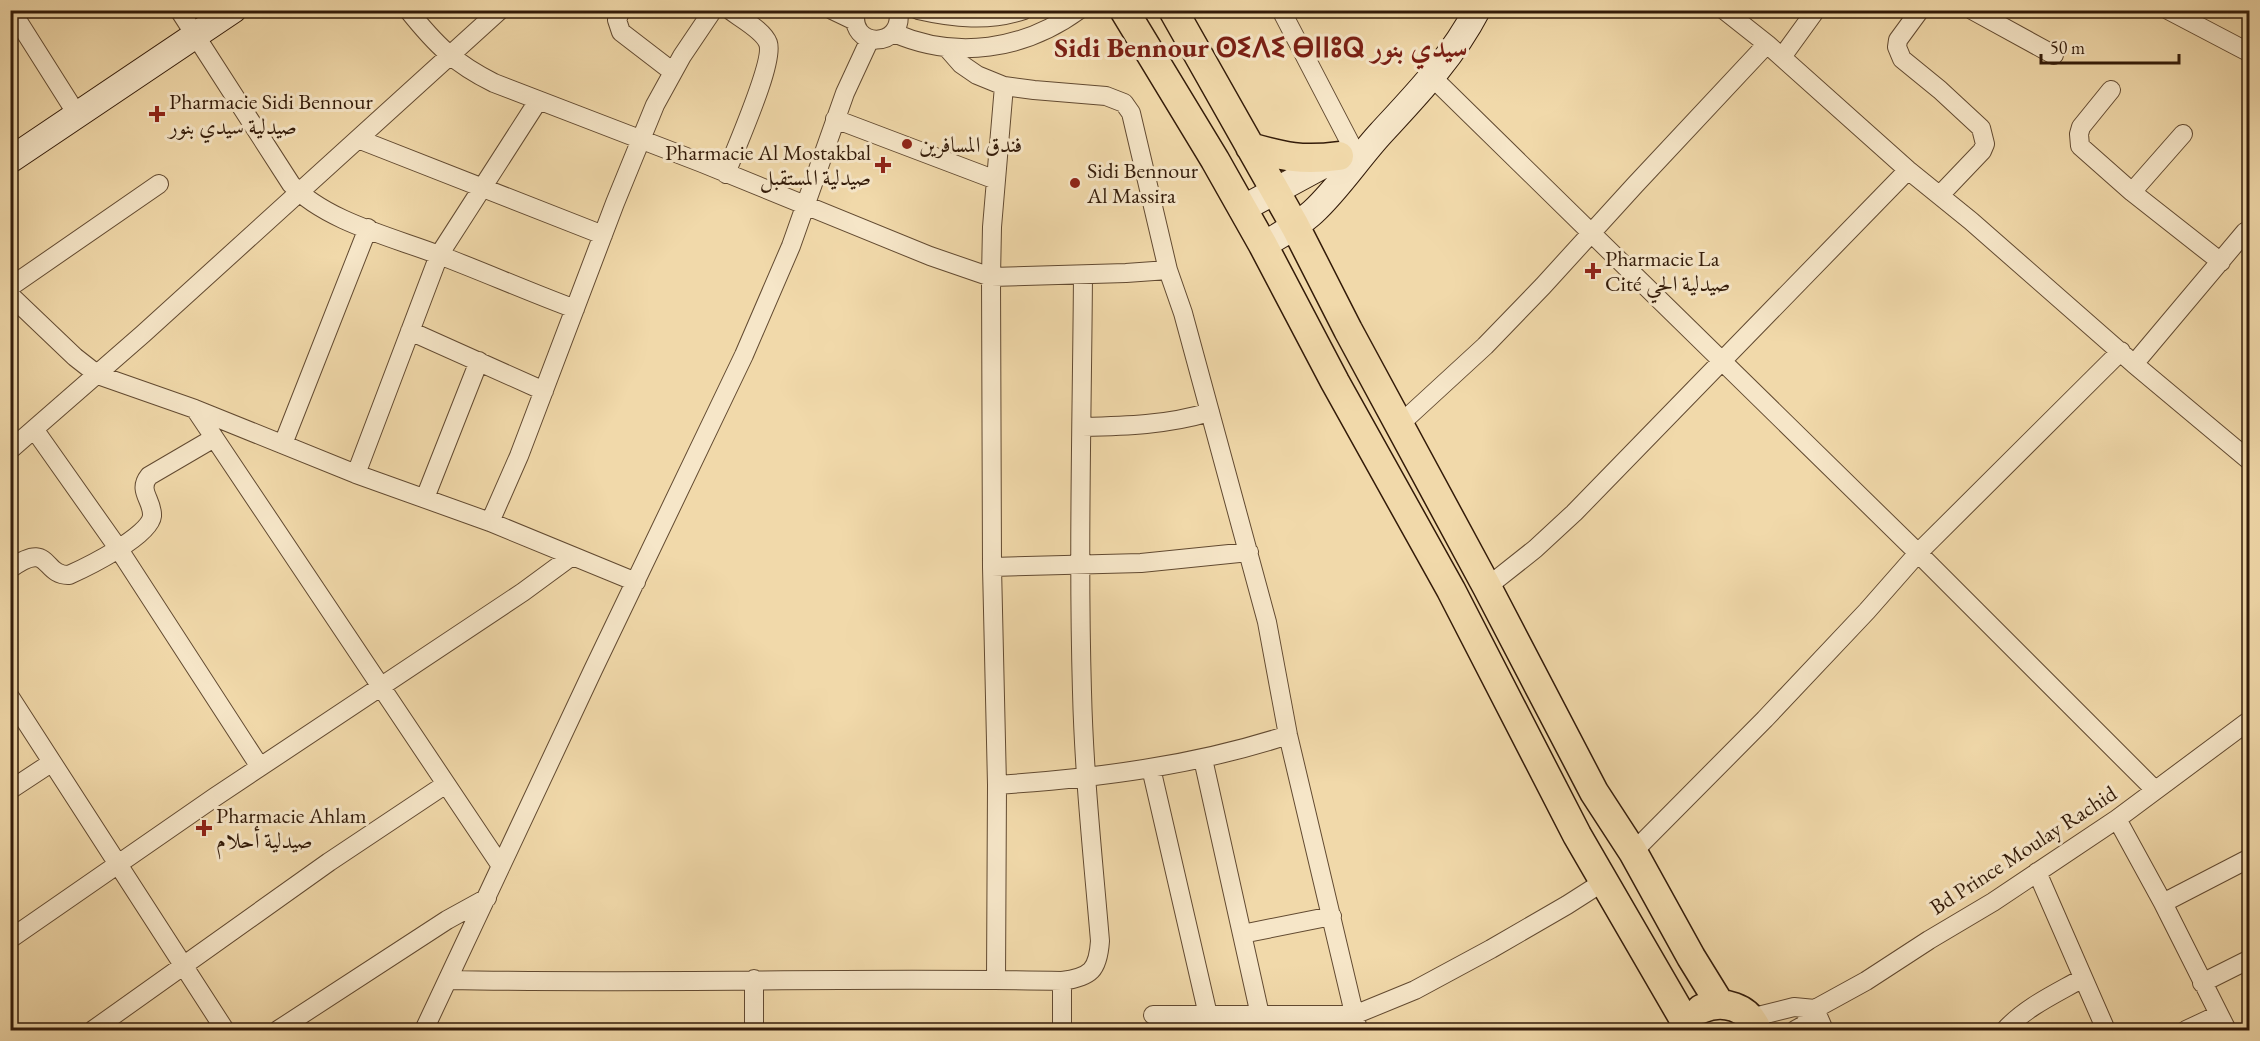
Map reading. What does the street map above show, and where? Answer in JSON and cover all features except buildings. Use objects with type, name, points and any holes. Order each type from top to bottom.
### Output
[{"type":"main road","points":[[10,160],[233,10]]},
{"type":"main road","points":[[1124,10],[1263,245],[1335,382],[1451,590],[1577,835],[1684,1027],[1698,1011],[1720,1004],[1731,1006],[1754,1024]]},
{"type":"main road","points":[[1173,10],[1295,226],[1594,792],[1633,852],[1691,957],[1720,1004]]},
{"type":"main road","points":[[1242,209],[1350,155],[1382,132],[1433,78],[1451,54],[1477,10]]},
{"type":"main road","points":[[1250,147],[1288,158],[1316,159],[1350,155]]},
{"type":"main road","points":[[1263,245],[1295,226],[1325,200],[1350,155]]},
{"type":"street","points":[[11,10],[78,116]]},
{"type":"street","points":[[179,10],[264,144],[299,192],[317,206],[575,309]]},
{"type":"street","points":[[408,10],[450,57],[476,74],[538,101],[930,256],[991,277],[1168,270]]},
{"type":"street","points":[[13,442],[34,429],[98,375],[500,10]]},
{"type":"street","points":[[621,10],[617,20],[621,33],[673,72]]},
{"type":"street","points":[[490,522],[519,456],[655,105],[712,10]]},
{"type":"street","points":[[726,174],[767,68],[770,48],[768,40],[762,34],[730,10]]},
{"type":"street","points":[[832,10],[855,16],[860,32],[870,39],[883,40],[894,33],[899,19],[898,10]]},
{"type":"street","points":[[918,10],[960,17],[983,18],[1004,16],[1024,10]]},
{"type":"street","points":[[894,33],[912,41],[947,48],[982,47],[1016,41],[1041,32],[1079,10]]},
{"type":"street","points":[[1281,10],[1350,155]]},
{"type":"street","points":[[1724,10],[1767,44],[1908,170],[2250,461]]},
{"type":"street","points":[[1782,57],[1816,10]]},
{"type":"street","points":[[1920,10],[1898,40],[1899,53],[1902,59],[1981,128],[1985,144],[1982,151],[1940,195]]},
{"type":"street","points":[[1972,10],[2054,55]]},
{"type":"street","points":[[2168,10],[2250,53]]},
{"type":"street","points":[[424,1030],[744,356],[806,206],[835,119],[870,39]]},
{"type":"street","points":[[1399,425],[1485,346],[1767,44]]},
{"type":"street","points":[[947,48],[961,64],[977,75],[1004,86],[1106,96],[1124,103],[1131,113],[1168,270],[1183,313],[1268,622],[1288,735],[1356,1023]]},
{"type":"street","points":[[1433,78],[1918,553],[2155,790]]},
{"type":"street","points":[[996,980],[997,785],[992,567],[991,277],[1004,86]]},
{"type":"street","points":[[2111,90],[2081,127],[2078,141],[2080,146],[2132,192],[2222,262]]},
{"type":"street","points":[[356,474],[439,255],[538,101]]},
{"type":"street","points":[[835,119],[996,180]]},
{"type":"street","points":[[2132,192],[2182,134]]},
{"type":"street","points":[[358,139],[603,235]]},
{"type":"street","points":[[1487,587],[1535,549],[1574,513],[1908,170]]},
{"type":"street","points":[[10,288],[159,184]]},
{"type":"street","points":[[283,444],[368,228]]},
{"type":"street","points":[[2134,364],[2222,262],[2244,232],[2250,229]]},
{"type":"street","points":[[449,980],[1062,981],[1086,975],[1096,964],[1100,941],[1086,776],[1082,694],[1080,565],[1083,274]]},
{"type":"street","points":[[10,295],[75,357],[98,375],[195,410],[356,474],[490,522],[636,582]]},
{"type":"street","points":[[410,331],[544,391]]},
{"type":"street","points":[[1633,852],[1765,719],[1867,611],[1918,553],[2121,351]]},
{"type":"street","points":[[425,498],[479,361]]},
{"type":"street","points":[[195,410],[501,866]]},
{"type":"street","points":[[1082,427],[1153,424],[1183,420],[1210,412]]},
{"type":"street","points":[[34,429],[118,548],[260,767]]},
{"type":"street","points":[[10,569],[20,562],[38,556],[45,559],[59,574],[69,575],[118,548],[147,528],[151,520],[152,514],[144,489],[144,483],[149,476],[214,438]]},
{"type":"street","points":[[992,567],[1141,563],[1249,552]]},
{"type":"street","points":[[10,939],[260,767],[523,592],[572,556]]},
{"type":"street","points":[[10,697],[225,1030]]},
{"type":"street","name":"Bd Prince Moulay Rachid","points":[[1795,1030],[1804,1025],[1815,1009],[1866,981],[1993,902],[2117,819],[2250,720]]},
{"type":"street","points":[[997,785],[1151,768],[1203,759],[1288,735]]},
{"type":"street","points":[[1203,759],[1260,1015]]},
{"type":"street","points":[[10,790],[51,763]]},
{"type":"street","points":[[1151,768],[1208,1015]]},
{"type":"street","points":[[93,1030],[329,862],[446,784]]},
{"type":"street","points":[[2117,819],[2163,903],[2223,1023],[2186,1030]]},
{"type":"street","points":[[2163,903],[2250,858]]},
{"type":"street","points":[[2037,872],[2106,1030]]},
{"type":"street","points":[[1152,1015],[1260,1015],[1356,1023],[1491,949],[1603,882]]},
{"type":"street","points":[[279,1030],[447,920],[487,897]]},
{"type":"street","points":[[1242,934],[1332,916]]},
{"type":"street","points":[[2202,983],[2250,959]]},
{"type":"street","points":[[2005,1030],[2026,1011],[2083,978]]},
{"type":"street","points":[[754,979],[754,1030]]},
{"type":"street","points":[[1062,981],[1062,1030]]},
{"type":"street","name":"Bd Prince Moulay Rachid","points":[[1754,1024],[1794,1007],[1815,1009]]},
{"type":"street","points":[[1815,1009],[1824,1030]]},
{"type":"place","name":"Pharmacie Sidi Bennour صيدلية سيدي بنور","points":[[157,114]]},
{"type":"place","name":"فندق المسافرين","points":[[907,144]]},
{"type":"place","name":"Pharmacie Al Mostakbal صيدلية المستقبل","points":[[883,165]]},
{"type":"place","name":"Sidi Bennour Al Massira","points":[[1075,183]]},
{"type":"place","name":"Pharmacie La Cité صيدلية الحي","points":[[1593,271]]},
{"type":"place","name":"Pharmacie Ahlam صيدلية أحلام","points":[[204,828]]},
{"type":"district","name":"Sidi Bennour ⵙⵉⴷⵉ ⴱⵏⵏⵓⵕ سيدي بنور","points":[[1261,47]]}]
